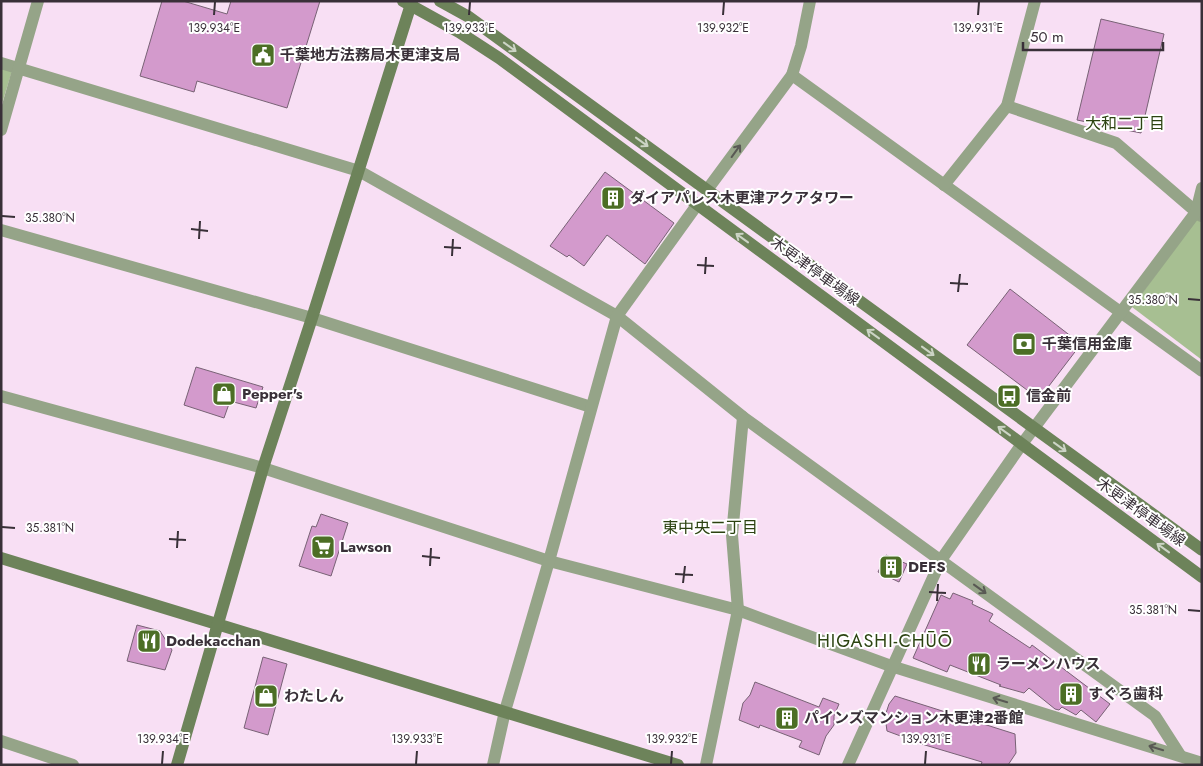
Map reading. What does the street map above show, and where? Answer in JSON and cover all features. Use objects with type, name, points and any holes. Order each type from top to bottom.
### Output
[{"type":"main road","name":"木更津停車場線","points":[[440,1],[469,17],[1202,550]]},
{"type":"main road","name":"木更津停車場線","points":[[409,3],[499,58],[1202,577]]},
{"type":"main road","points":[[176,765],[219,623],[262,468],[359,171],[409,3]]},
{"type":"main road","points":[[1,558],[219,623],[678,765]]},
{"type":"street","points":[[1,130],[38,1]]},
{"type":"street","points":[[707,190],[792,75],[801,46],[810,1]]},
{"type":"street","points":[[944,185],[1007,106],[1035,1]]},
{"type":"street","points":[[1,63],[359,171],[617,316],[744,417],[1155,716],[1180,755]]},
{"type":"street","points":[[792,75],[1202,371]]},
{"type":"street","points":[[1007,106],[1116,142],[1199,214]]},
{"type":"street","points":[[848,765],[891,666],[941,560],[1033,428],[1120,312],[1199,214],[1202,188]]},
{"type":"street","points":[[493,765],[504,711],[549,562],[617,316],[698,205]]},
{"type":"street","points":[[1,230],[312,318],[591,407]]},
{"type":"street","points":[[1,396],[262,468],[549,562],[738,610],[891,666],[1202,763]]},
{"type":"street","points":[[706,765],[738,610],[732,535],[744,417]]},
{"type":"street","points":[[1,741],[73,765]]},
{"type":"green space","points":[[1,68],[12,71],[1,107]]},
{"type":"green space","points":[[1197,218],[1202,222],[1202,360],[1132,307]]},
{"type":"building","points":[[162,1],[183,1],[227,14],[231,1],[320,1],[287,108],[197,81],[194,92],[140,76]]},
{"type":"building","points":[[1101,19],[1164,34],[1141,133],[1077,120]]},
{"type":"building","name":"ダイアパレス木更津アクアタワー","points":[[605,172],[674,223],[645,264],[607,235],[584,266],[569,255],[567,257],[550,246]]},
{"type":"building","name":"千葉信用金庫","points":[[1010,289],[1081,344],[1039,399],[967,345]]},
{"type":"building","name":"Pepper's","points":[[196,367],[263,387],[256,408],[230,401],[224,418],[184,405]]},
{"type":"building","name":"Lawson","points":[[321,514],[348,523],[331,576],[299,566],[312,526],[316,527]]},
{"type":"building","name":"DEFS","points":[[886,555],[907,564],[899,582],[878,572]]},
{"type":"building","points":[[953,593],[973,601],[972,604],[993,614],[989,621],[1030,648],[1032,645],[1110,704],[1096,722],[1081,710],[1076,715],[1062,707],[1059,710],[1055,709],[1029,688],[1024,693],[999,686],[1001,685],[950,665],[947,672],[913,658],[941,595],[950,599]]},
{"type":"building","name":"Dodekacchan","points":[[137,625],[160,631],[172,650],[165,670],[127,661]]},
{"type":"building","name":"わたしん","points":[[263,657],[287,664],[268,735],[244,728]]},
{"type":"building","name":"パインズマンション木更津2番館","points":[[755,682],[819,707],[823,698],[839,704],[834,716],[834,725],[826,736],[819,755],[799,747],[802,741],[760,725],[759,728],[739,720],[743,703],[750,695]]},
{"type":"building","points":[[895,696],[1015,734],[1016,753],[1008,765],[981,765],[982,762],[925,745],[887,731],[885,716],[889,704]]},
{"type":"place","name":"千葉地方法務局木更津支局","points":[[263,55]]},
{"type":"place","name":"ダイアパレス木更津アクアタワー","points":[[613,198]]},
{"type":"place","name":"千葉信用金庫","points":[[1024,344]]},
{"type":"place","name":"Pepper's","points":[[224,394]]},
{"type":"place","name":"信金前","points":[[1009,396]]},
{"type":"place","name":"Lawson","points":[[323,547]]},
{"type":"place","name":"DEFS","points":[[891,567]]},
{"type":"place","name":"Dodekacchan","points":[[149,641]]},
{"type":"place","name":"ラーメンハウス","points":[[979,664]]},
{"type":"place","name":"すぐろ歯科","points":[[1071,694]]},
{"type":"place","name":"わたしん","points":[[266,696]]},
{"type":"place","name":"パインズマンション木更津2番館","points":[[787,718]]},
{"type":"district","name":"大和二丁目","points":[[1125,123]]},
{"type":"district","name":"東中央二丁目","points":[[710,527]]},
{"type":"district","name":"HIGASHI-CHŪŌ","points":[[885,641]]}]
